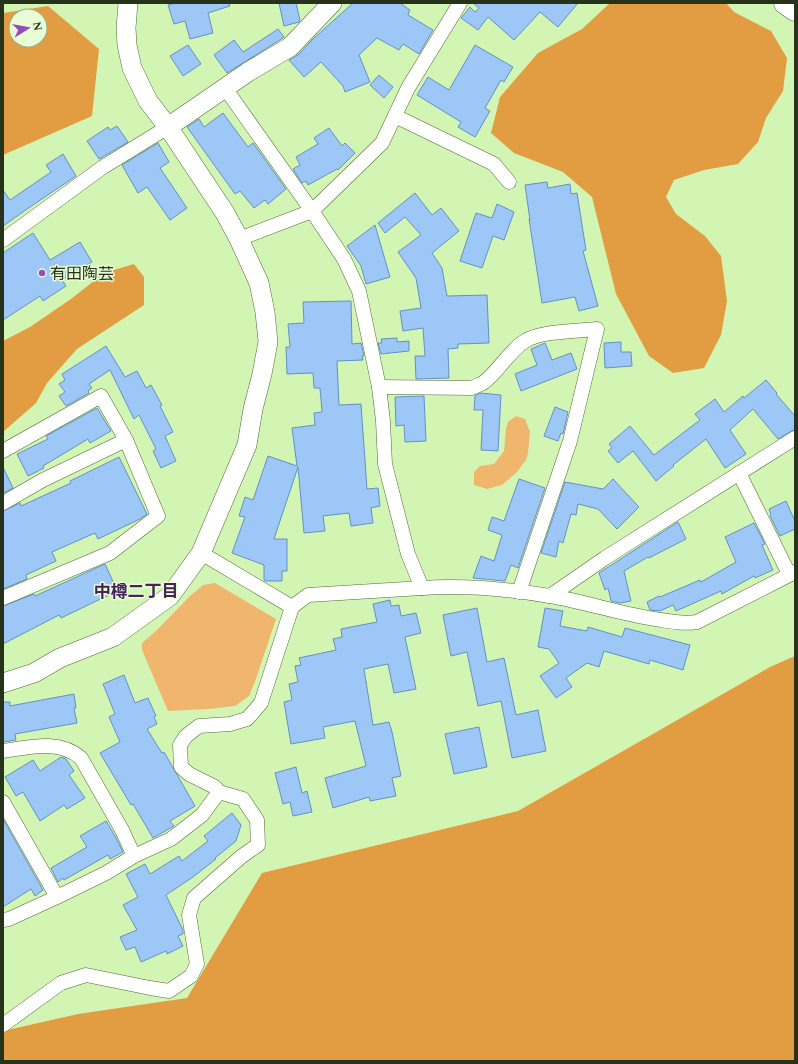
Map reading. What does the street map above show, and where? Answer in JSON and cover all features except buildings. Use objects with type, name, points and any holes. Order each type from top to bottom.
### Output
[{"type":"highway","points":[[785,3],[795,10]]},
{"type":"main road","points":[[3,683],[34,673],[60,658],[113,637],[170,596],[201,553],[247,445],[253,409],[268,342],[265,312],[259,283],[239,239],[224,213],[168,127],[148,101],[132,68],[127,45],[126,28],[128,3]]},
{"type":"main road","points":[[168,127],[248,72],[290,47],[332,3]]},
{"type":"street","points":[[239,239],[312,210],[382,143],[408,88],[460,3]]},
{"type":"street","points":[[225,88],[312,210],[344,259],[359,292],[379,387],[383,421],[385,464],[408,554],[422,588]]},
{"type":"street","points":[[395,116],[494,164],[509,182]]},
{"type":"street","points":[[3,240],[103,167],[168,127]]},
{"type":"street","points":[[379,387],[472,388],[482,383],[497,369],[514,349],[525,341],[537,336],[597,329],[570,441],[519,592]]},
{"type":"street","points":[[3,451],[101,396],[126,440],[158,516],[110,553],[3,598]]},
{"type":"street","points":[[550,596],[605,558],[795,438]]},
{"type":"street","points":[[3,503],[43,480],[126,440]]},
{"type":"street","points":[[3,1025],[61,983],[86,975],[169,991],[191,976],[197,964],[189,915],[194,898],[258,844],[257,820],[243,799],[219,792],[215,787],[189,774],[180,767],[180,745],[186,736],[199,726],[230,724],[246,719],[261,703],[292,607],[308,595],[448,586],[481,588],[550,596],[643,618],[685,624],[697,622],[792,573],[739,473]]},
{"type":"street","points":[[201,553],[292,607]]},
{"type":"street","points":[[3,751],[40,746],[56,746],[74,752],[81,758],[122,830],[134,856]]},
{"type":"street","points":[[3,920],[9,919],[56,898],[106,873],[134,856],[171,839],[202,814],[219,792]]},
{"type":"street","points":[[3,802],[56,898]]},
{"type":"shaded area","points":[[610,3],[726,3],[734,12],[771,31],[787,58],[783,91],[766,118],[758,142],[738,164],[704,170],[674,180],[666,197],[676,214],[705,236],[721,256],[727,301],[721,335],[704,368],[673,373],[649,356],[616,294],[592,197],[563,172],[514,153],[491,133],[500,97],[538,53],[582,29]]},
{"type":"shaded area","points":[[48,6],[99,49],[92,116],[3,155],[3,13],[8,12],[8,48],[48,48],[48,8],[35,8]]},
{"type":"shaded area","points":[[134,264],[144,277],[144,305],[77,349],[47,383],[36,403],[3,432],[3,341],[30,327],[71,299],[104,273]]},
{"type":"shaded area","points":[[516,416],[525,419],[530,432],[526,460],[516,473],[502,485],[487,489],[474,485],[474,472],[480,466],[494,464],[504,451],[508,422]]},
{"type":"shaded area","points":[[215,583],[276,619],[256,679],[249,696],[235,706],[168,711],[142,650],[142,643],[203,585]]},
{"type":"shaded area","points":[[795,656],[795,1061],[3,1061],[3,1031],[78,1014],[187,998],[262,873],[518,811],[770,667]]},
{"type":"place","name":"有田陶芸","points":[[42,273]]},
{"type":"district","name":"中樽二丁目","points":[[136,591]]}]
